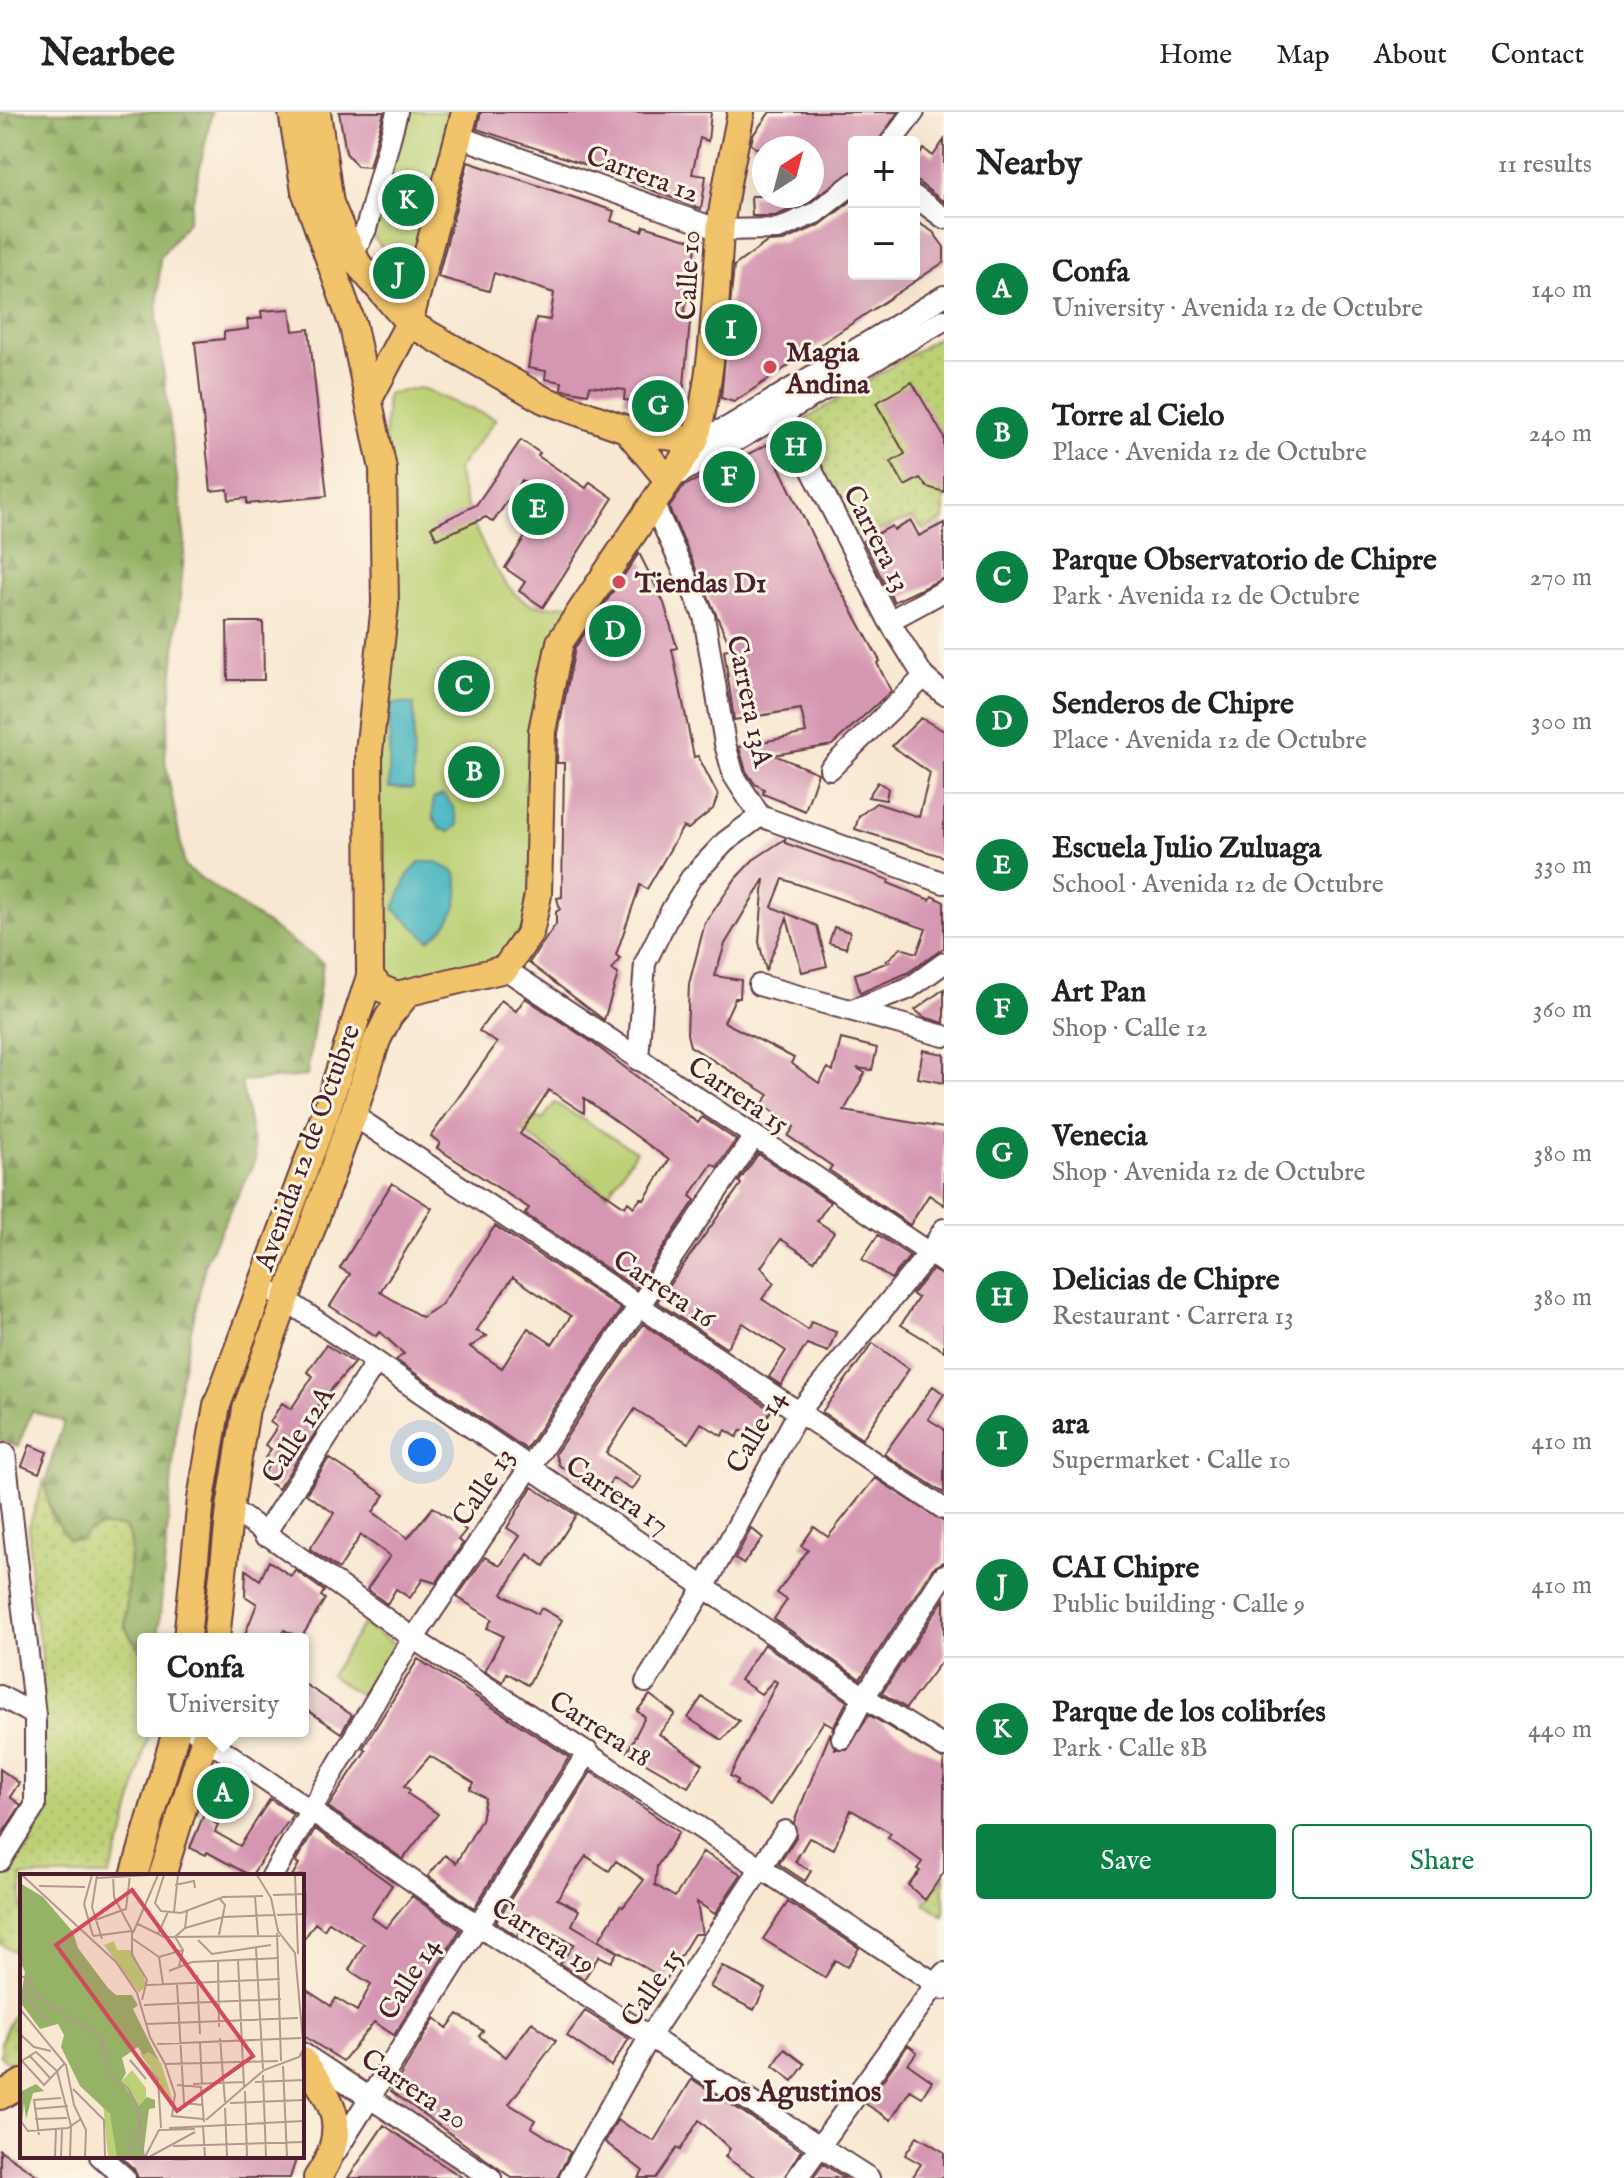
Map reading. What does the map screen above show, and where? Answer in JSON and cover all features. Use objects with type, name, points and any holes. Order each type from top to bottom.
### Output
[{"type":"main road","name":"Avenida 12 de Octubre","points":[[188,1633],[201,1499],[217,1405],[326,1112],[370,976],[369,752],[385,604],[383,469],[353,326],[305,191],[292,112]]},
{"type":"main road","points":[[317,112],[330,203],[353,255],[385,299],[409,323],[544,400],[626,429],[695,441],[560,642],[542,731],[538,895],[530,933],[505,969],[390,994],[370,976]]},
{"type":"main road","name":"Calle 10","points":[[695,441],[704,408],[717,326],[720,230],[741,112]]},
{"type":"main road","points":[[370,397],[386,374],[409,323],[461,124]]},
{"type":"main road","points":[[626,429],[668,480]]},
{"type":"main road","name":"Avenida 12 de Octubre","points":[[217,1633],[230,1508],[246,1409],[353,1115],[377,1040],[389,1016],[409,992]]},
{"type":"main road","points":[[135,1874],[174,1737]]},
{"type":"main road","points":[[163,1874],[201,1737]]},
{"type":"main road","name":"Carrera 20","points":[[304,2063],[317,2079],[332,2108]]},
{"type":"main road","points":[[0,2096],[20,2084]]},
{"type":"main road","name":"Calle 14","points":[[317,2178],[332,2156],[338,2124],[332,2108]]},
{"type":"street","points":[[353,255],[375,200],[397,112]]},
{"type":"street","points":[[896,136],[914,112]]},
{"type":"street","name":"Carrera 12","points":[[461,124],[720,230]]},
{"type":"street","points":[[720,230],[778,229],[815,213],[848,188]]},
{"type":"street","points":[[920,200],[944,218]]},
{"type":"street","points":[[668,480],[944,296]]},
{"type":"street","points":[[695,441],[780,406],[944,320]]},
{"type":"street","name":"Carrera 13","points":[[780,406],[889,621],[924,677],[944,694]]},
{"type":"street","name":"Carrera 13A","points":[[653,503],[704,616],[725,744],[734,776],[760,816]]},
{"type":"street","points":[[889,621],[944,591]]},
{"type":"street","points":[[830,769],[924,677]]},
{"type":"street","points":[[638,1060],[645,963],[671,911],[691,878],[717,851],[760,816],[944,883]]},
{"type":"street","points":[[852,1010],[908,989],[944,963]]},
{"type":"street","name":"Carrera 15","points":[[505,969],[753,1138],[937,1258]]},
{"type":"street","points":[[759,985],[944,1036]]},
{"type":"street","name":"Carrera 16","points":[[353,1115],[944,1509]]},
{"type":"street","name":"Calle 13","points":[[273,1874],[414,1639],[753,1138]]},
{"type":"street","name":"Calle 14","points":[[646,1682],[704,1588],[798,1413],[937,1258],[944,1229]]},
{"type":"street","name":"Carrera 17","points":[[263,1284],[864,1697],[944,1747]]},
{"type":"street","name":"Calle 12A","points":[[264,1535],[376,1362]]},
{"type":"street","points":[[0,1861],[35,1806],[35,1715],[5,1454]]},
{"type":"street","name":"Carrera 18","points":[[230,1508],[414,1639],[760,1868],[942,1982]]},
{"type":"street","points":[[842,1738],[864,1697],[944,1575]]},
{"type":"street","points":[[0,1696],[35,1715]]},
{"type":"street","name":"Carrera 19","points":[[206,1737],[478,1926],[869,2178]]},
{"type":"street","name":"Calle 14","points":[[332,2156],[588,1752]]},
{"type":"street","name":"Calle 15","points":[[570,2178],[650,2036],[785,1831]]},
{"type":"street","points":[[797,2178],[942,1982]]},
{"type":"street","name":"Carrera 20","points":[[304,2054],[491,2178]]},
{"type":"street","points":[[101,2158],[125,2178]]},
{"type":"green space","points":[[0,112],[212,112],[188,222],[160,257],[157,320],[185,542],[165,759],[185,867],[323,963],[307,1076],[241,1082],[256,1158],[206,1260],[180,1383],[159,1633],[137,1633],[137,1646],[125,1627],[131,1540],[125,1527],[100,1527],[89,1531],[80,1540],[69,1539],[50,1509],[47,1495],[49,1468],[64,1422],[32,1411],[18,1446],[0,1440]]},
{"type":"green space","points":[[397,112],[465,112],[409,278],[366,229]]},
{"type":"green space","points":[[944,334],[944,520],[924,530],[912,518],[852,540],[793,427]]},
{"type":"green space","points":[[419,388],[496,419],[457,470],[474,526],[507,585],[520,598],[534,605],[584,602],[524,790],[539,804],[538,895],[505,969],[390,994],[371,944],[383,469],[387,394]]},
{"type":"green space","points":[[555,1103],[636,1151],[608,1194],[520,1129],[528,1119],[532,1122],[537,1117],[542,1120]]},
{"type":"green space","points":[[44,1480],[52,1520],[87,1531],[100,1525],[125,1527],[131,1540],[125,1627],[137,1646],[137,1737],[148,1737],[125,1831],[110,1874],[20,1874],[20,1955],[0,1943],[0,1882],[37,1817],[42,1654],[31,1596],[29,1527]]},
{"type":"green space","points":[[363,1624],[403,1650],[370,1701],[330,1676]]},
{"type":"green space","points":[[944,1876],[944,1917],[925,1904]]},
{"type":"green space","points":[[20,1999],[20,2070],[0,2056],[3,2036]]},
{"type":"water","points":[[390,703],[414,704],[413,789],[389,788]]},
{"type":"water","points":[[442,795],[451,805],[457,820],[458,825],[450,832],[440,829],[433,817],[433,799]]},
{"type":"water","points":[[420,862],[436,862],[456,873],[458,883],[457,902],[450,919],[429,940],[394,909],[408,875]]},
{"type":"building","points":[[339,112],[384,112],[369,167],[357,166],[346,153]]},
{"type":"building","points":[[481,112],[711,112],[708,141],[700,138],[692,174],[706,176],[701,209],[581,163],[477,129]]},
{"type":"building","points":[[770,112],[898,112],[882,136],[848,136],[848,174],[824,191],[824,136],[753,135]]},
{"type":"building","points":[[944,140],[944,202],[920,184],[920,155],[924,149],[933,156]]},
{"type":"building","points":[[468,162],[614,211],[611,221],[642,231],[644,226],[697,242],[683,321],[690,322],[681,415],[645,411],[646,402],[624,400],[625,390],[590,386],[588,394],[561,389],[562,382],[545,379],[546,371],[528,368],[536,318],[550,320],[554,293],[494,273],[489,291],[438,277]]},
{"type":"building","points":[[751,196],[752,208],[794,208],[775,216],[752,216]]},
{"type":"building","points":[[848,204],[848,280],[917,280],[734,402],[721,398],[734,266],[767,242],[783,241],[820,225]]},
{"type":"building","points":[[920,224],[933,232],[944,247],[944,262],[920,278]]},
{"type":"building","points":[[290,309],[293,331],[309,329],[327,496],[247,504],[247,498],[229,500],[228,489],[211,491],[195,342],[224,339],[224,332],[248,329],[247,320],[262,318],[261,311]]},
{"type":"building","points":[[912,382],[944,437],[944,492],[927,487],[920,478],[905,486],[891,462],[905,454],[876,403]]},
{"type":"building","points":[[521,440],[540,453],[538,456],[586,488],[590,482],[613,498],[543,607],[519,591],[525,582],[505,568],[550,498],[522,480],[493,522],[486,517],[437,539],[431,527],[476,505]]},
{"type":"building","points":[[768,444],[824,560],[880,661],[877,663],[891,691],[832,745],[774,755],[818,773],[805,811],[763,794],[764,789],[755,784],[746,771],[739,747],[806,733],[801,709],[734,720],[724,650],[731,648],[669,508],[684,486]]},
{"type":"building","points":[[911,521],[919,536],[944,523],[944,578],[894,602],[863,541],[892,526],[894,530]]},
{"type":"building","points":[[639,553],[664,603],[677,648],[672,649],[694,757],[698,756],[718,795],[713,809],[688,829],[683,827],[647,889],[640,885],[616,955],[620,958],[612,970],[618,974],[604,1020],[529,963],[556,924],[556,912],[560,909],[557,898],[562,897],[564,763],[557,763],[558,733],[575,648]]},
{"type":"building","points":[[227,622],[263,622],[264,680],[228,680]]},
{"type":"building","points":[[921,718],[944,731],[944,857],[855,829],[859,816],[876,803],[919,817],[930,773],[892,746]]},
{"type":"building","points":[[476,750],[491,756],[497,771],[491,786],[476,792],[461,786],[455,771],[461,756]]},
{"type":"building","points":[[878,782],[888,788],[886,800],[868,797]]},
{"type":"building","points":[[785,839],[785,843],[889,880],[888,883],[930,900],[932,896],[944,902],[944,948],[907,973],[860,993],[855,974],[889,962],[886,961],[901,948],[917,953],[926,929],[783,879],[772,907],[817,926],[827,966],[802,972],[787,918],[766,970],[759,942],[764,879],[725,944],[715,976],[741,980],[740,998],[735,998],[724,1022],[794,1058],[791,1063],[819,1083],[828,1068],[833,1071],[841,1039],[877,1048],[872,1070],[857,1068],[865,1073],[844,1111],[944,1128],[944,1205],[929,1195],[910,1225],[829,1170],[832,1166],[788,1136],[794,1127],[762,1104],[769,1095],[690,1046],[687,1034],[689,984],[705,923],[736,878],[753,860]]},
{"type":"building","points":[[834,927],[850,932],[846,948],[829,943]]},
{"type":"building","points":[[944,989],[944,1023],[924,1017],[915,1010]]},
{"type":"building","points":[[525,998],[590,1041],[698,1123],[702,1117],[736,1140],[717,1167],[712,1164],[690,1196],[695,1200],[636,1288],[525,1214],[529,1208],[437,1148],[440,1143],[431,1136],[497,1043],[479,1031],[501,1000],[516,1011]],"holes":[[[549,1090],[584,1113],[584,1098],[669,1160],[644,1200],[641,1198],[634,1207],[628,1202],[625,1207],[520,1134]]]},
{"type":"building","points":[[923,1050],[944,1054],[944,1083],[918,1078]]},
{"type":"building","points":[[758,1154],[830,1202],[817,1221],[834,1232],[814,1261],[781,1239],[761,1267],[774,1283],[762,1299],[808,1330],[811,1322],[836,1332],[828,1352],[807,1344],[781,1385],[769,1377],[786,1351],[743,1323],[726,1348],[657,1302],[741,1184],[739,1182]]},
{"type":"building","points":[[392,1183],[432,1208],[380,1292],[422,1317],[441,1305],[495,1226],[621,1309],[526,1449],[396,1360],[404,1354],[380,1332],[376,1336],[330,1306],[350,1274],[340,1268]],"holes":[[[513,1277],[571,1316],[552,1344],[528,1328],[502,1368],[470,1347],[487,1336],[476,1331]]]},
{"type":"building","points":[[878,1235],[910,1256],[891,1279],[862,1259]]},
{"type":"building","points":[[932,1270],[944,1276],[944,1351],[901,1325],[918,1298],[912,1294]]},
{"type":"building","points":[[643,1324],[771,1410],[754,1438],[741,1430],[737,1437],[726,1430],[722,1436],[701,1423],[688,1443],[635,1409],[606,1453],[641,1477],[632,1490],[613,1478],[602,1494],[559,1465],[555,1454]]},
{"type":"building","points":[[873,1343],[909,1369],[862,1439],[822,1412]]},
{"type":"building","points":[[326,1345],[354,1363],[306,1419],[317,1430],[278,1489],[261,1477],[271,1462],[265,1458],[271,1449],[265,1445],[277,1427],[270,1422],[282,1403],[291,1409],[313,1376],[307,1372]]},
{"type":"building","points":[[933,1386],[944,1394],[928,1419],[944,1429],[944,1493],[884,1454]]},
{"type":"building","points":[[30,1445],[47,1452],[39,1473],[22,1466]]},
{"type":"building","points":[[329,1458],[385,1495],[373,1512],[408,1538],[433,1507],[466,1530],[458,1540],[463,1543],[436,1583],[423,1579],[410,1598],[396,1589],[387,1604],[367,1589],[390,1556],[361,1535],[339,1569],[310,1549],[334,1513],[306,1494]]},
{"type":"building","points":[[875,1478],[944,1522],[944,1562],[933,1568],[860,1679],[774,1619],[787,1600],[777,1593],[808,1550],[801,1546],[814,1527],[828,1537]]},
{"type":"building","points":[[532,1487],[576,1515],[544,1566],[528,1554],[502,1594],[538,1614],[541,1608],[562,1620],[528,1685],[507,1673],[503,1682],[485,1671],[503,1636],[487,1628],[492,1619],[457,1597],[485,1557],[500,1566],[520,1536],[507,1528]]},
{"type":"building","points":[[751,1528],[763,1538],[743,1564],[735,1559]]},
{"type":"building","points":[[269,1561],[291,1576],[295,1570],[324,1591],[321,1596],[325,1599],[304,1633],[284,1630],[283,1633],[245,1633],[257,1604],[245,1596],[246,1570],[260,1580]]},
{"type":"building","points":[[944,1599],[944,1658],[906,1708],[882,1693]]},
{"type":"building","points":[[764,1644],[847,1701],[832,1730],[833,1726],[824,1721],[770,1805],[736,1784],[738,1780],[730,1776],[777,1682],[774,1680],[761,1694],[740,1680]]},
{"type":"building","points":[[418,1659],[569,1757],[474,1908],[428,1876],[445,1855],[456,1863],[481,1820],[485,1798],[470,1789],[474,1783],[430,1756],[404,1786],[410,1790],[408,1794],[438,1814],[403,1859],[328,1807],[366,1750],[363,1748]]},
{"type":"building","points":[[309,1687],[352,1715],[341,1733],[309,1711]]},
{"type":"building","points":[[650,1695],[675,1714],[659,1734],[703,1764],[688,1787],[627,1752],[645,1717],[637,1711]]},
{"type":"building","points":[[702,1697],[739,1721],[722,1740],[688,1718]]},
{"type":"building","points":[[869,1715],[944,1760],[944,1872],[925,1900],[908,1885],[920,1871],[917,1869],[922,1862],[888,1837],[891,1833],[851,1810],[834,1849],[809,1838],[795,1862],[811,1871],[805,1881],[779,1864],[796,1837],[794,1822],[830,1734],[835,1749],[848,1749]]},
{"type":"building","points":[[0,1769],[19,1783],[10,1797],[21,1805],[0,1837]]},
{"type":"building","points":[[591,1772],[679,1832],[657,1866],[655,1885],[675,1897],[703,1852],[741,1874],[715,1914],[697,1902],[702,1934],[694,1934],[666,1980],[599,1940],[620,1906],[623,1907],[644,1880],[616,1861],[609,1871],[586,1856],[557,1899],[579,1910],[572,1925],[617,1952],[611,1962],[599,1956],[584,1979],[560,1964],[574,1944],[526,1920],[517,1936],[496,1922]]},
{"type":"building","points":[[270,1799],[293,1814],[252,1874],[207,1852],[206,1855],[190,1848],[204,1814],[218,1825],[215,1832],[240,1846]]},
{"type":"building","points":[[315,1829],[392,1885],[371,1917],[386,1928],[412,1896],[460,1930],[394,2035],[374,2022],[343,2061],[304,2036],[304,1988],[331,2006],[336,1998],[357,2011],[371,1984],[349,1970],[364,1944],[329,1922],[324,1930],[315,1923],[304,1939],[304,1874],[293,1874],[299,1864],[295,1862]]},
{"type":"building","points":[[788,1902],[859,1948],[847,1967],[835,1960],[825,1978],[763,1939]]},
{"type":"building","points":[[722,1966],[765,1989],[754,2010],[710,1987]]},
{"type":"building","points":[[585,2011],[629,2039],[611,2066],[567,2036]]},
{"type":"building","points":[[458,2014],[483,2031],[479,2036],[506,2057],[532,2022],[556,2041],[509,2104],[535,2120],[531,2127],[570,2152],[557,2178],[512,2178],[391,2091],[435,2018],[447,2028]]},
{"type":"building","points":[[908,2045],[917,2052],[908,2064],[932,2081],[922,2097],[910,2090],[891,2120],[866,2104]]},
{"type":"building","points":[[785,2049],[805,2064],[793,2081],[773,2066]]},
{"type":"building","points":[[692,2079],[801,2150],[784,2178],[758,2178],[725,2157],[730,2149],[699,2120],[680,2150],[677,2148],[656,2178],[639,2178],[643,2171],[605,2142],[617,2120],[654,2141]]},
{"type":"building","points":[[384,2125],[417,2148],[463,2178],[348,2178]]},
{"type":"building","points":[[917,2136],[944,2152],[944,2178],[912,2178],[921,2164],[905,2155]]},
{"type":"building","points":[[0,2150],[41,2178],[0,2178]]},
{"type":"building","points":[[122,2158],[296,2158],[290,2178],[138,2178],[134,2169]]},
{"type":"building","points":[[823,2164],[845,2178],[813,2178]]},
{"type":"place","name":"Parque de los colibríes","points":[[408,200]]},
{"type":"place","name":"CAI Chipre","points":[[399,273]]},
{"type":"place","name":"ara","points":[[731,330]]},
{"type":"place","name":"Magia Andina","points":[[770,367]]},
{"type":"place","name":"Venecia","points":[[658,406]]},
{"type":"place","name":"Delicias de Chipre","points":[[796,447]]},
{"type":"place","name":"Art Pan","points":[[729,477]]},
{"type":"place","name":"Escuela Julio Zuluaga","points":[[538,509]]},
{"type":"place","name":"Tiendas D1","points":[[619,582]]},
{"type":"place","name":"Senderos de Chipre","points":[[615,631]]},
{"type":"place","name":"Parque Observatorio de Chipre","points":[[464,686]]},
{"type":"place","name":"Torre al Cielo","points":[[474,772]]},
{"type":"place","name":"Confa","points":[[223,1793]]},
{"type":"district","name":"Los Agustinos","points":[[792,2091]]}]
